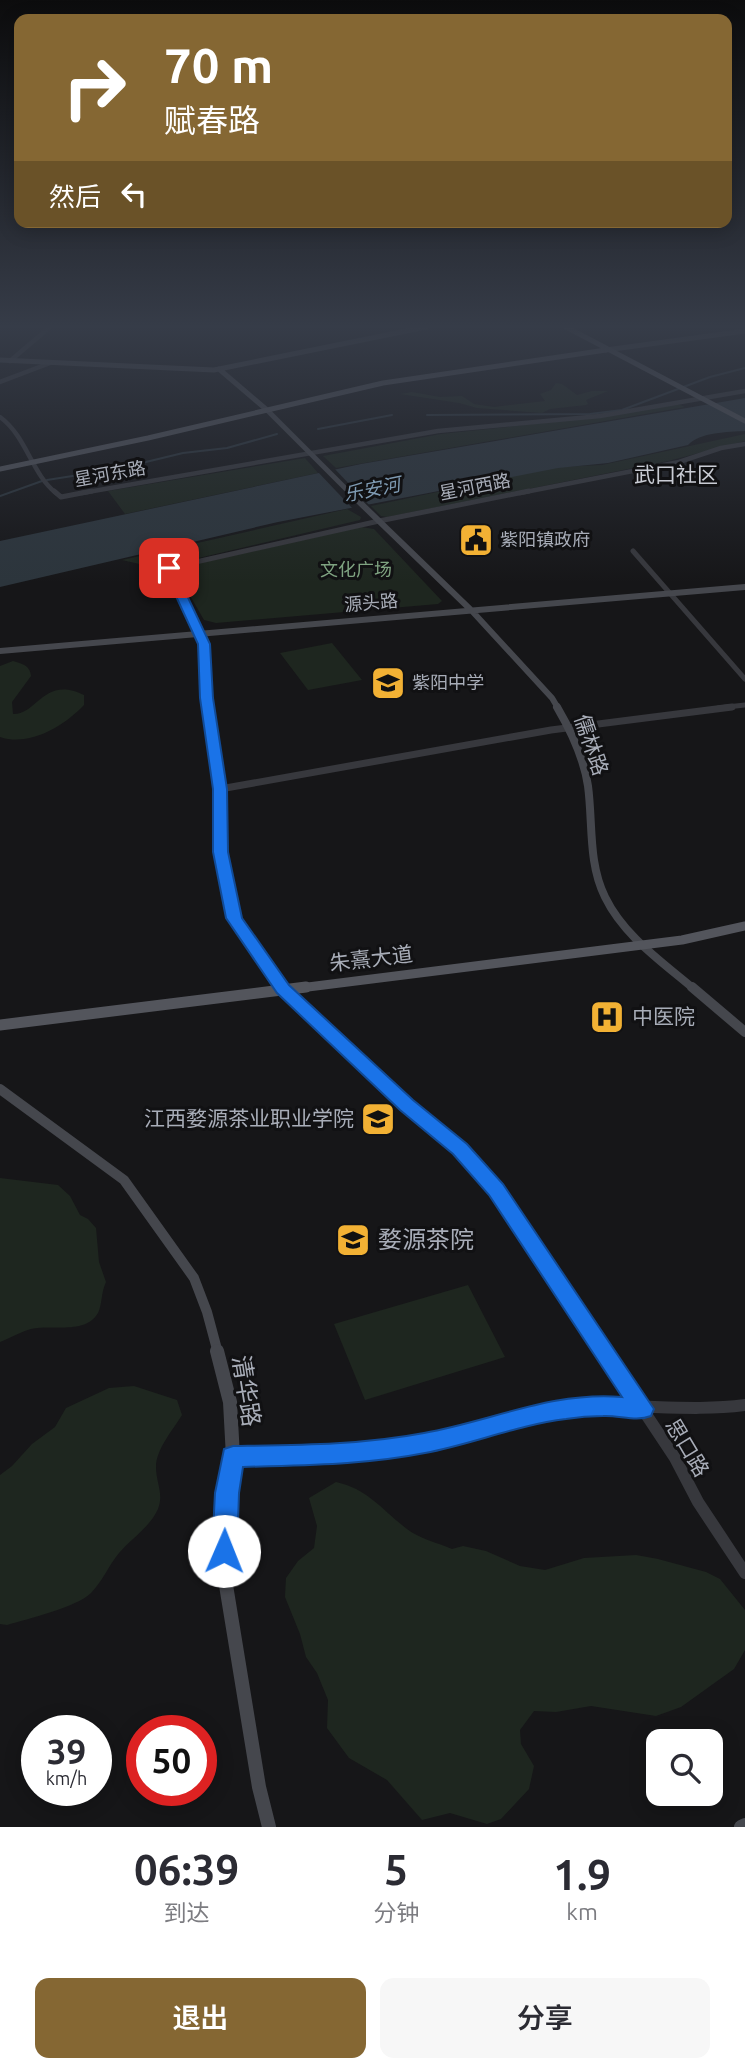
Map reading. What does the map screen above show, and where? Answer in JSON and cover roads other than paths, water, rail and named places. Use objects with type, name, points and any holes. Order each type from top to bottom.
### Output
[{"type":"main road","points":[[0,470],[257,412]]},
{"type":"main road","name":"儒林路","points":[[269,412],[412,556],[472,611],[552,698],[569,727],[587,785],[591,840],[599,882],[620,922],[745,1032]]},
{"type":"main road","points":[[728,412],[745,421]]},
{"type":"main road","name":"源头路","points":[[0,651],[745,587]]},
{"type":"main road","name":"朱熹大道","points":[[0,1025],[690,938],[745,926]]},
{"type":"main road","name":"清华路","points":[[0,1089],[124,1180],[194,1278],[207,1312],[230,1402],[233,1457],[224,1530],[225,1573],[258,1787],[269,1827]]},
{"type":"street","name":"星河东路","points":[[33,464],[50,491],[61,497],[438,431],[626,412]]},
{"type":"street","points":[[0,418],[13,426],[33,464]]},
{"type":"street","name":"星河西路","points":[[169,568],[379,521],[679,461],[723,447],[745,444]]},
{"type":"street","points":[[633,551],[745,679]]},
{"type":"street","name":"思口路","points":[[169,568],[201,632],[204,644],[204,681],[220,789],[220,852],[234,918],[283,989],[406,1105],[460,1149],[496,1189],[643,1409],[745,1573]]},
{"type":"street","points":[[220,789],[569,727],[745,705]]},
{"type":"street","points":[[233,1457],[347,1454],[424,1443],[470,1433],[510,1419],[564,1409],[604,1406],[688,1410],[745,1405]]},
{"type":"water","name":"乐安河","points":[[662,412],[745,412],[745,431],[707,435],[688,445],[608,463],[558,468],[278,522],[0,587],[0,541],[361,464]]},
{"type":"waterway","points":[[427,415],[604,412]]},
{"type":"waterway","points":[[318,429],[392,415]]},
{"type":"waterway","points":[[47,480],[117,469],[183,453],[227,448],[277,434]]},
{"type":"waterway","points":[[0,496],[42,481]]},
{"type":"place","name":"紫阳镇政府","points":[[476,540]]},
{"type":"place","name":"紫阳中学","points":[[388,683]]},
{"type":"place","name":"中医院","points":[[607,1017]]},
{"type":"place","name":"江西婺源茶业职业学院","points":[[378,1119]]},
{"type":"place","name":"婺源茶院","points":[[353,1240]]},
{"type":"district","name":"武口社区","points":[[676,475]]},
{"type":"park label","name":"文化广场","points":[[356,570]]}]
